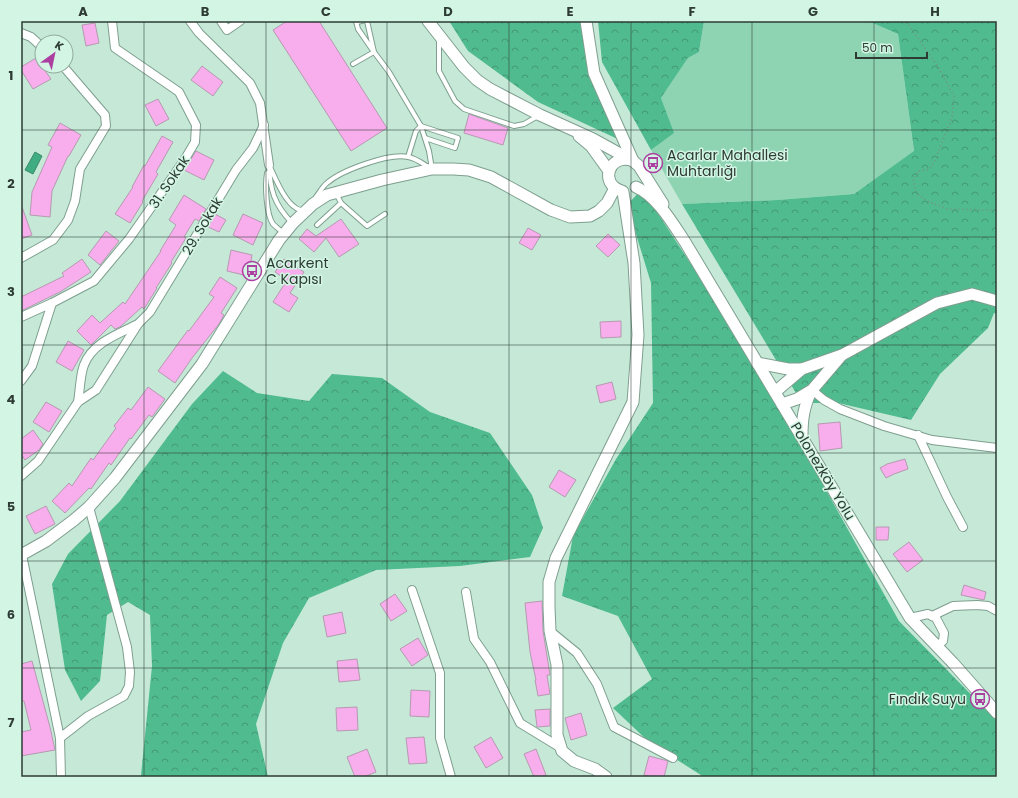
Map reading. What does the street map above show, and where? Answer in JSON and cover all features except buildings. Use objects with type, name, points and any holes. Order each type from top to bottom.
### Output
[{"type":"main road","points":[[428,21],[464,67],[477,80],[490,89],[633,160]]},
{"type":"main road","points":[[434,21],[439,35]]},
{"type":"main road","points":[[586,21],[594,73],[633,160],[661,200],[667,216]]},
{"type":"main road","points":[[575,132],[591,146],[609,171],[610,182],[619,190],[628,191],[636,187],[641,179],[641,170]]},
{"type":"main road","points":[[609,171],[613,164],[620,159],[625,158],[633,160]]},
{"type":"main road","points":[[21,555],[46,541],[74,520],[89,507],[115,478],[202,364],[292,223],[309,207],[327,195],[382,180],[432,169],[470,170],[491,177],[551,210],[570,217],[590,216],[599,211],[619,190]]},
{"type":"main road","points":[[636,187],[646,193],[667,216]]},
{"type":"main road","points":[[606,777],[596,769],[574,761],[562,751],[557,735],[557,665],[550,631],[549,607],[550,582],[556,558],[633,402],[638,335],[634,263],[619,190]]},
{"type":"main road","name":"Polonezköy Yolu","points":[[667,216],[802,436],[910,618],[997,713]]},
{"type":"main road","points":[[757,363],[788,369],[802,369],[842,355],[937,303],[972,294],[997,301]]},
{"type":"main road","points":[[802,436],[802,417],[805,404],[812,390],[842,355]]},
{"type":"main road","points":[[775,392],[802,369]]},
{"type":"main road","points":[[782,404],[797,399],[812,390]]},
{"type":"street","name":"31. Sokak","points":[[21,317],[94,281],[129,239],[185,159],[195,142],[196,125],[180,92],[115,48],[112,21]]},
{"type":"street","points":[[190,21],[250,83],[260,103],[269,165]]},
{"type":"street","points":[[221,21],[227,30],[240,21]]},
{"type":"street","points":[[21,33],[34,40]]},
{"type":"street","points":[[21,258],[53,240],[68,220],[75,201],[80,169],[106,126],[105,115],[70,74]]},
{"type":"street","name":"29. Sokak","points":[[21,476],[38,461],[78,402],[96,390],[138,324],[150,312],[236,170],[253,148],[264,125]]},
{"type":"street","points":[[21,381],[32,366],[52,303]]},
{"type":"street","name":"29. Sokak","points":[[78,402],[84,365],[93,350],[112,337],[138,324]]},
{"type":"street","points":[[812,390],[824,400],[840,409],[884,426],[932,440],[997,448]]},
{"type":"street","points":[[918,435],[963,527]]},
{"type":"street","points":[[60,738],[88,716],[124,696],[129,686],[130,672],[127,647],[89,507]]},
{"type":"street","points":[[21,555],[60,738],[61,777]]},
{"type":"street","points":[[412,590],[440,674],[440,738],[451,777]]},
{"type":"street","points":[[466,592],[474,639],[490,662],[520,723],[561,748]]},
{"type":"street","points":[[932,616],[953,606],[988,606],[997,611]]},
{"type":"street","points":[[910,618],[928,614],[936,618],[944,633],[943,641],[937,646]]},
{"type":"street","points":[[550,631],[577,653],[597,684],[614,727],[673,758]]},
{"type":"lane","points":[[362,21],[356,22],[358,29],[392,78],[421,126],[432,169]]},
{"type":"lane","points":[[367,21],[374,52]]},
{"type":"lane","points":[[439,35],[439,71],[455,101],[464,109],[514,126],[524,124],[540,115]]},
{"type":"lane","points":[[353,64],[374,52]]},
{"type":"lane","points":[[421,126],[458,138],[455,148],[425,138]]},
{"type":"lane","points":[[408,156],[416,131],[421,126]]},
{"type":"lane","points":[[269,165],[281,190],[290,203],[296,208],[309,207],[322,188],[348,171],[384,158],[408,156],[432,169]]},
{"type":"lane","points":[[269,165],[272,193],[284,214],[292,223]]},
{"type":"lane","points":[[269,165],[266,183],[270,215],[274,225],[284,234]]},
{"type":"lane","points":[[335,193],[341,203],[367,226],[385,214]]},
{"type":"lane","points":[[317,225],[341,203]]},
{"type":"path","points":[[902,21],[908,24],[937,65],[954,96],[952,118],[935,160],[930,169],[918,171],[913,181],[917,194],[927,201],[947,209],[997,210]]},
{"type":"shaded area","points":[[704,21],[868,21],[898,34],[914,152],[854,194],[777,200],[682,204],[651,150],[673,133],[661,98],[688,58],[699,52]]},
{"type":"shaded area","points":[[35,152],[42,156],[33,174],[25,170]]},
{"type":"green space","points":[[449,21],[585,21],[590,62],[622,141],[538,102],[468,51]]},
{"type":"green space","points":[[598,21],[704,21],[699,52],[688,58],[661,98],[674,133],[651,150],[602,62]]},
{"type":"green space","points":[[868,21],[997,21],[997,314],[994,313],[988,328],[940,374],[911,420],[838,403],[802,403],[682,204],[777,200],[854,194],[914,151],[898,34]]},
{"type":"green space","points":[[642,189],[754,361],[899,621],[997,721],[997,777],[704,777],[649,742],[613,708],[652,679],[618,616],[562,596],[573,536],[616,459],[653,403],[651,283],[627,205]]},
{"type":"green space","points":[[223,371],[257,393],[309,401],[332,374],[382,378],[430,412],[490,433],[532,495],[543,528],[530,557],[460,566],[376,570],[309,598],[283,643],[256,724],[268,777],[142,777],[152,666],[150,615],[128,602],[107,615],[100,681],[81,701],[65,670],[52,584],[68,554],[120,501],[192,404]]},
{"type":"place","name":"Acarlar Mahallesi Muhtarlığı","points":[[653,163]]},
{"type":"place","name":"Acarkent C Kapısı","points":[[252,271]]},
{"type":"place","name":"Fındık Suyu","points":[[980,699]]}]
